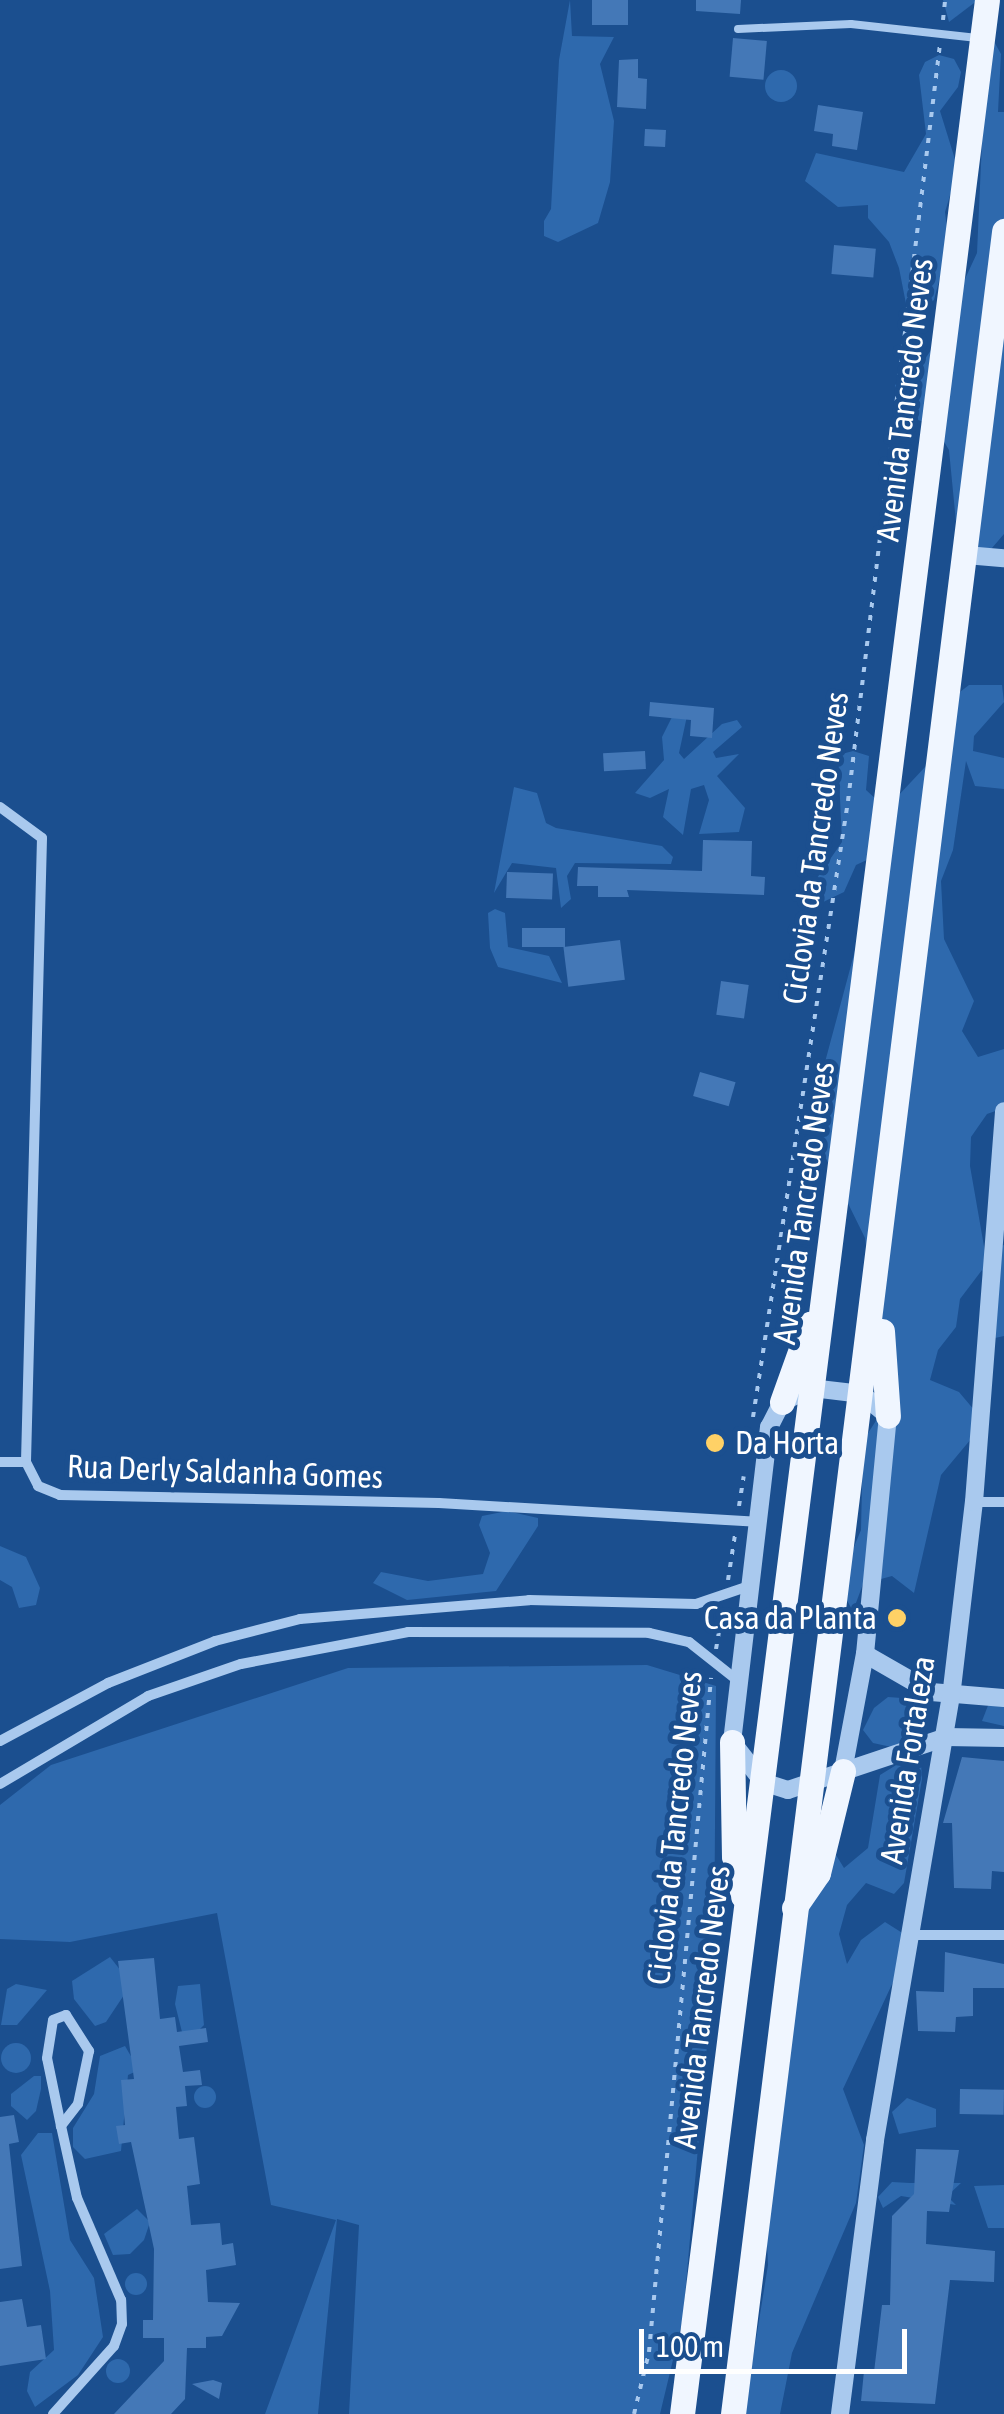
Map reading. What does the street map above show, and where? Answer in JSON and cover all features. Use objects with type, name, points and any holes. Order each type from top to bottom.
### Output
[{"type":"main road","name":"Avenida Tancredo Neves","points":[[682,2414],[987,0]]},
{"type":"main road","points":[[733,2414],[791,1912],[878,1280],[1004,230]]},
{"type":"main road","points":[[878,1280],[888,1416]]},
{"type":"main road","points":[[782,1402],[825,1282]]},
{"type":"main road","points":[[732,1742],[734,1856],[748,1913]]},
{"type":"main road","points":[[791,1912],[818,1873],[842,1771]]},
{"type":"street","points":[[966,556],[1004,558]]},
{"type":"street","name":"Rua Derly Saldanha Gomes","points":[[0,807],[42,838],[26,1462],[38,1486],[60,1495],[439,1503],[756,1522]]},
{"type":"street","name":"Avenida Fortaleza","points":[[840,2414],[910,1936],[946,1737],[995,1310],[1004,1111]]},
{"type":"street","points":[[842,1771],[865,1654],[888,1416],[862,1394],[812,1388],[782,1402],[769,1426],[732,1742],[763,1782],[788,1790],[808,1787],[842,1771],[946,1737],[1004,1738]]},
{"type":"street","points":[[0,1462],[26,1462]]},
{"type":"street","points":[[974,1502],[1004,1502]]},
{"type":"street","points":[[0,1741],[108,1683],[215,1641],[300,1620],[529,1600],[696,1604],[748,1586]]},
{"type":"street","points":[[0,1784],[148,1696],[241,1664],[408,1632],[649,1633],[689,1642],[737,1680]]},
{"type":"street","points":[[865,1654],[951,1697],[1004,1698]]},
{"type":"street","points":[[910,1936],[1004,1935]]},
{"type":"street","points":[[53,2414],[114,2346],[122,2324],[121,2300],[77,2198],[61,2126],[47,2038],[53,2020],[66,2015],[89,2052],[78,2104],[61,2126]]},
{"type":"lane","points":[[738,30],[852,24],[982,39]]},
{"type":"path","name":"Ciclovia da Tancredo Neves","points":[[752,1422],[848,801],[945,0]]},
{"type":"path","name":"Ciclovia da Tancredo Neves","points":[[716,1652],[746,1462]]},
{"type":"path","name":"Ciclovia da Tancredo Neves","points":[[634,2414],[648,2352],[700,1743],[713,1670]]},
{"type":"shaded area","points":[[570,0],[572,36],[614,37],[600,64],[614,121],[610,182],[598,223],[558,242],[544,236],[544,221],[551,209],[559,60]]},
{"type":"shaded area","points":[[943,0],[978,0],[949,22]]},
{"type":"shaded area","points":[[987,29],[1001,54],[998,112],[1004,112],[1004,534],[986,555],[958,543],[949,450],[934,425],[905,416],[895,385],[919,368],[935,344],[977,253]]},
{"type":"shaded area","points":[[939,55],[954,59],[961,72],[958,87],[940,111],[958,169],[945,212],[949,243],[934,300],[922,309],[907,309],[899,268],[889,242],[868,218],[868,205],[838,207],[805,181],[816,153],[904,172],[926,134],[919,75],[925,62]]},
{"type":"shaded area","points":[[781,70],[792,75],[797,86],[792,97],[781,102],[770,97],[765,86],[770,75]]},
{"type":"shaded area","points":[[969,685],[1002,685],[1004,702],[974,736],[973,751],[1004,758],[1004,789],[975,786],[966,761],[953,850],[941,881],[944,939],[974,1001],[962,1031],[978,1057],[1004,1049],[1004,1108],[987,1114],[971,1137],[970,1166],[985,1252],[1004,1245],[1004,1336],[995,1338],[982,1270],[960,1299],[956,1327],[938,1350],[930,1380],[959,1392],[975,1411],[971,1439],[941,1475],[914,1593],[892,1576],[863,1584],[853,1611],[838,1585],[861,1530],[863,1441],[879,1416],[869,1267],[865,1238],[813,1132],[814,1103],[896,798],[926,766],[956,695]]},
{"type":"shaded area","points":[[687,716],[679,753],[684,759],[722,724],[737,720],[742,727],[713,752],[716,758],[739,754],[717,776],[745,808],[739,832],[699,834],[709,800],[704,785],[691,789],[683,835],[663,817],[669,789],[650,798],[635,793],[664,760],[662,737],[672,717]]},
{"type":"shaded area","points":[[853,751],[869,756],[866,790],[877,800],[869,859],[856,865],[844,892],[819,904],[808,891],[842,842],[838,755]]},
{"type":"shaded area","points":[[514,787],[537,793],[546,823],[556,828],[662,846],[673,857],[671,864],[575,863],[567,876],[571,899],[561,908],[556,868],[512,863],[494,893]]},
{"type":"shaded area","points":[[495,909],[505,913],[508,947],[549,956],[562,983],[498,967],[490,948],[488,913]]},
{"type":"shaded area","points":[[507,1511],[538,1518],[538,1526],[496,1591],[407,1600],[373,1583],[381,1572],[428,1581],[483,1574],[490,1553],[479,1525],[482,1516]]},
{"type":"shaded area","points":[[0,1546],[26,1557],[40,1588],[36,1605],[19,1608],[12,1587],[0,1580]]},
{"type":"shaded area","points":[[647,1665],[716,1686],[714,1966],[683,2318],[660,2414],[349,2414],[359,2225],[337,2219],[318,2414],[265,2414],[336,2220],[271,2205],[217,1913],[70,1942],[0,1939],[0,1805],[51,1765],[348,1668]]},
{"type":"shaded area","points":[[888,1697],[915,1699],[928,1712],[915,1739],[896,1748],[873,1743],[863,1730],[874,1708]]},
{"type":"shaded area","points":[[989,1703],[1004,1703],[1004,1726],[982,1721]]},
{"type":"shaded area","points":[[906,1759],[921,1764],[922,1779],[904,1883],[894,1894],[866,1883],[847,1905],[839,1934],[847,1964],[861,1940],[885,1922],[904,1934],[894,1980],[843,2089],[864,2145],[856,2203],[792,2353],[780,2414],[744,2414],[768,2265],[765,2202],[798,1939],[838,1824],[836,1855],[844,1868],[868,1848],[880,1775]]},
{"type":"shaded area","points":[[110,1957],[125,1976],[124,1995],[106,2022],[95,2026],[74,1999],[72,1981]]},
{"type":"shaded area","points":[[16,1984],[47,1990],[17,2025],[1,2025],[7,1989]]},
{"type":"shaded area","points":[[200,1984],[204,2025],[185,2044],[175,2004],[178,1986]]},
{"type":"shaded area","points":[[16,2043],[27,2047],[31,2058],[27,2069],[16,2073],[5,2069],[1,2058],[5,2047]]},
{"type":"shaded area","points":[[125,2046],[139,2070],[128,2075],[121,2151],[85,2159],[73,2147],[73,2128],[94,2094],[100,2056]]},
{"type":"shaded area","points":[[34,2076],[41,2076],[41,2089],[36,2111],[27,2120],[11,2106],[11,2094]]},
{"type":"shaded area","points":[[201,2086],[209,2086],[216,2097],[209,2108],[201,2108],[194,2101],[194,2093]]},
{"type":"shaded area","points":[[907,2098],[936,2109],[936,2127],[899,2134],[892,2112]]},
{"type":"shaded area","points":[[38,2133],[52,2133],[70,2240],[94,2278],[103,2337],[78,2375],[35,2407],[27,2391],[30,2372],[54,2350],[50,2291],[21,2155]]},
{"type":"shaded area","points":[[892,2182],[961,2183],[947,2196],[956,2205],[901,2196],[883,2208],[878,2197]]},
{"type":"shaded area","points":[[1004,2185],[1004,2228],[988,2228],[974,2186]]},
{"type":"shaded area","points":[[137,2209],[150,2222],[144,2240],[130,2254],[113,2255],[104,2234]]},
{"type":"shaded area","points":[[136,2273],[144,2276],[144,2292],[136,2295],[128,2292],[125,2284],[128,2276]]},
{"type":"shaded area","points":[[118,2359],[130,2371],[118,2383],[106,2371]]},
{"type":"building","points":[[592,0],[628,0],[628,25],[592,25]]},
{"type":"building","points":[[696,0],[741,0],[740,14],[696,11]]},
{"type":"building","points":[[733,38],[767,41],[763,80],[730,77]]},
{"type":"building","points":[[638,59],[638,78],[647,79],[646,109],[617,107],[619,60]]},
{"type":"building","points":[[818,105],[863,112],[857,150],[832,146],[833,134],[814,131]]},
{"type":"building","points":[[645,129],[666,130],[665,147],[644,146]]},
{"type":"building","points":[[834,245],[876,249],[873,278],[831,274]]},
{"type":"building","points":[[650,702],[714,708],[712,738],[690,736],[691,720],[649,716]]},
{"type":"building","points":[[645,751],[646,769],[604,771],[603,753]]},
{"type":"building","points":[[703,840],[752,841],[751,876],[765,877],[764,895],[627,890],[629,897],[598,897],[598,886],[577,886],[578,867],[702,871]]},
{"type":"building","points":[[507,872],[553,874],[552,900],[506,898]]},
{"type":"building","points":[[522,928],[565,928],[565,947],[522,947]]},
{"type":"building","points":[[620,940],[625,980],[568,987],[563,947]]},
{"type":"building","points":[[721,981],[749,985],[744,1019],[716,1015]]},
{"type":"building","points":[[700,1072],[736,1082],[729,1106],[693,1096]]},
{"type":"building","points":[[962,1757],[1004,1761],[1004,1872],[992,1871],[991,1889],[954,1888],[952,1823],[943,1823]]},
{"type":"building","points":[[945,1952],[1004,1964],[1004,1988],[973,1988],[973,2016],[956,2017],[955,2032],[918,2031],[916,1991],[944,1992]]},
{"type":"building","points":[[154,1958],[160,2019],[175,2017],[177,2032],[206,2028],[208,2042],[179,2046],[183,2072],[200,2070],[202,2085],[185,2086],[187,2106],[176,2107],[179,2139],[194,2137],[200,2184],[187,2186],[191,2225],[220,2223],[222,2245],[233,2243],[236,2265],[206,2270],[208,2302],[240,2303],[222,2336],[206,2337],[206,2348],[187,2348],[185,2399],[171,2414],[114,2414],[164,2361],[164,2338],[143,2338],[143,2320],[153,2320],[154,2249],[131,2142],[119,2144],[116,2126],[125,2125],[121,2080],[134,2079],[118,1961]]},
{"type":"building","points":[[960,2089],[1004,2090],[1004,2115],[960,2114]]},
{"type":"building","points":[[14,2115],[19,2142],[9,2144],[22,2266],[0,2269],[0,2117]]},
{"type":"building","points":[[916,2149],[959,2150],[949,2212],[927,2211],[926,2244],[995,2251],[994,2282],[950,2280],[935,2404],[861,2401],[864,2371],[874,2372],[882,2305],[890,2305],[892,2216],[914,2194]]},
{"type":"building","points":[[22,2299],[27,2327],[41,2325],[46,2359],[0,2366],[0,2302]]},
{"type":"building","points":[[213,2380],[222,2383],[219,2399],[192,2384]]},
{"type":"place","name":"Da Horta","points":[[715,1443]]},
{"type":"place","name":"Casa da Planta","points":[[897,1618]]}]
